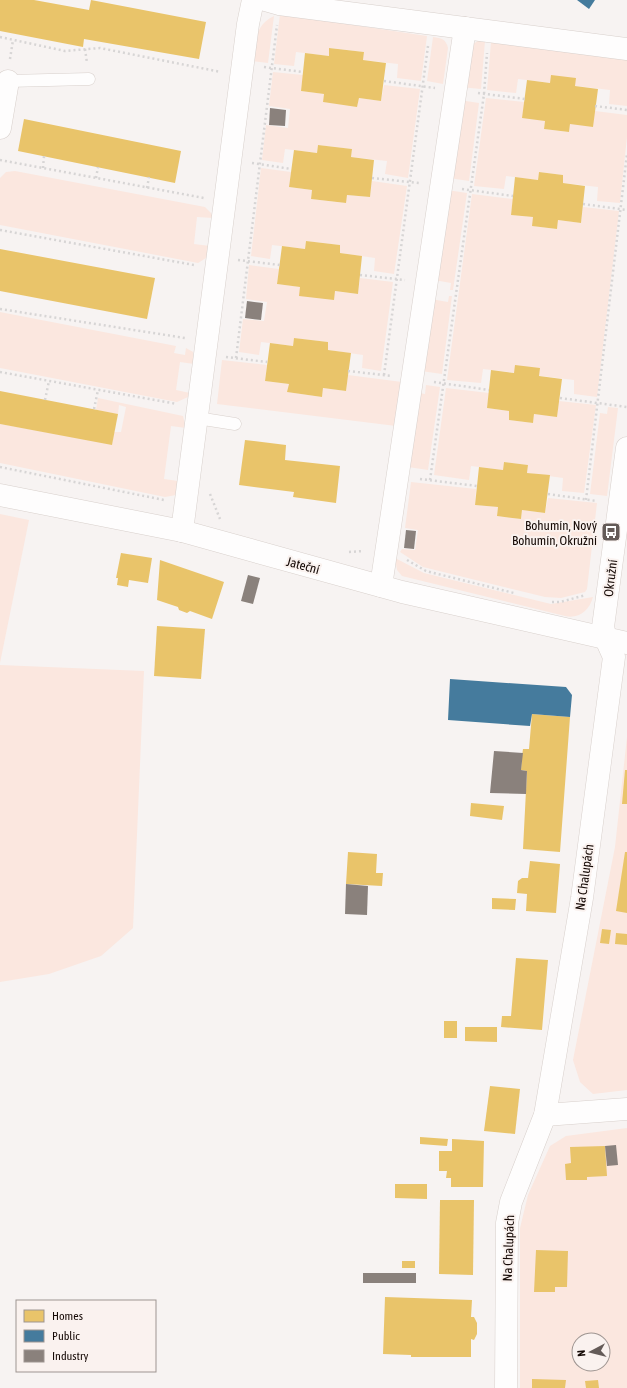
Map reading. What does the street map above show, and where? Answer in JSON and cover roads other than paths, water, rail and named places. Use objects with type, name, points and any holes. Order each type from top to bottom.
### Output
[{"type":"street","points":[[182,531],[224,202],[248,24],[253,0]]},
{"type":"street","points":[[272,2],[627,49]]},
{"type":"street","points":[[381,586],[465,28]]},
{"type":"street","points":[[0,128],[8,81]]},
{"type":"street","name":"Okružní","points":[[606,639],[603,627],[627,448]]},
{"type":"street","name":"Jateční","points":[[0,495],[182,531],[381,586],[606,639]]},
{"type":"street","points":[[606,639],[627,643]]},
{"type":"street","name":"Na Chalupách","points":[[506,1388],[507,1223],[511,1202],[545,1115],[582,898],[614,657],[606,639]]},
{"type":"street","points":[[545,1115],[627,1109]]},
{"type":"lane","points":[[8,81],[89,79]]},
{"type":"lane","points":[[197,413],[235,424]]},
{"type":"place","name":"Bohumín, Nový Bohumín, Okružní","points":[[611,532]]}]
